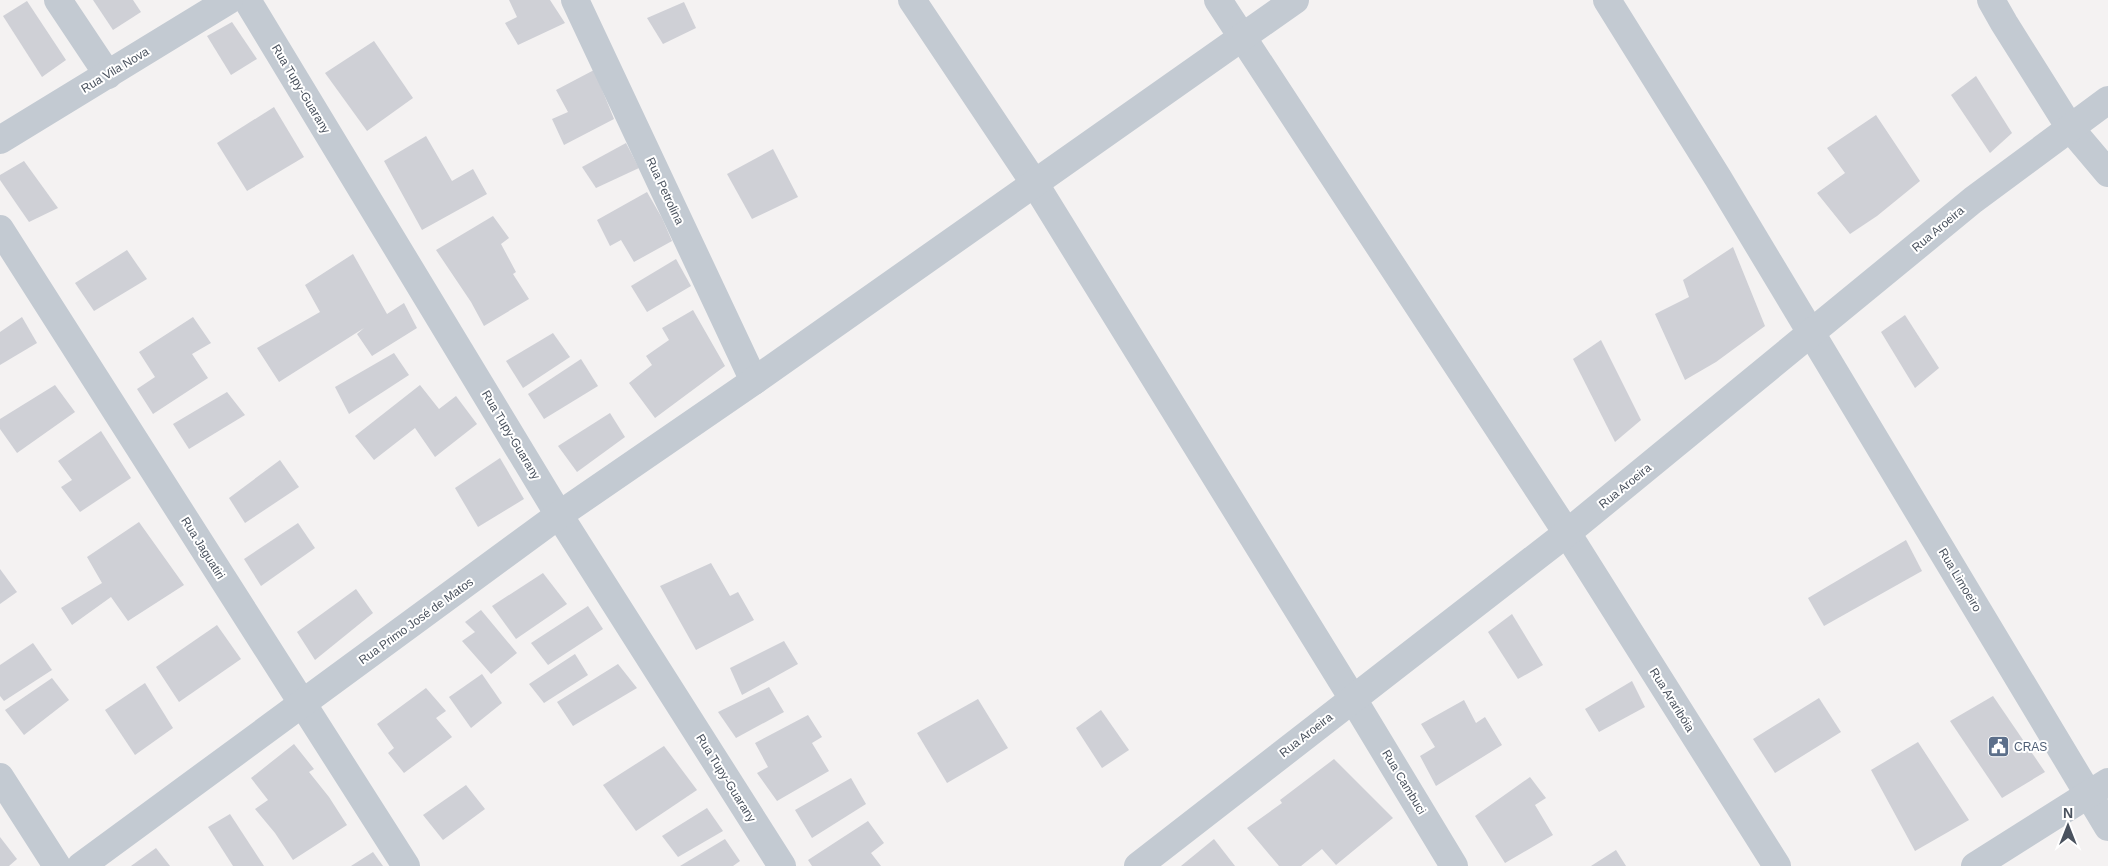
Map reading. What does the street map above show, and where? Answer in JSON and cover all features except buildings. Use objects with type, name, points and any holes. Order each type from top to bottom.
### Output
[{"type":"street","points":[[58,0],[108,75]]},
{"type":"street","name":"Rua Vila Nova","points":[[0,140],[229,0]]},
{"type":"street","name":"Rua Tupy-Guarany","points":[[247,0],[560,515],[782,866]]},
{"type":"street","name":"Rua Petrolina","points":[[575,0],[754,381]]},
{"type":"street","name":"Rua Cambuci","points":[[912,0],[1035,184],[1454,866]]},
{"type":"street","name":"Rua Araribóia","points":[[1218,0],[1567,533],[1777,866]]},
{"type":"street","name":"Rua Primo José de Matos","points":[[82,866],[560,515],[754,381],[1295,0]]},
{"type":"street","name":"Rua Limoeiro","points":[[1607,0],[1812,333],[2098,789],[2108,826]]},
{"type":"street","points":[[2001,8],[2070,128],[2108,173]]},
{"type":"street","name":"Rua Aroeira","points":[[1138,866],[1567,533],[1973,200],[2108,100]]},
{"type":"street","name":"Rua Jaguatiri","points":[[0,229],[406,866]]},
{"type":"street","points":[[0,778],[57,866]]},
{"type":"street","points":[[1976,866],[2098,789]]},
{"type":"place","name":"CRAS","points":[[1998,747]]}]
